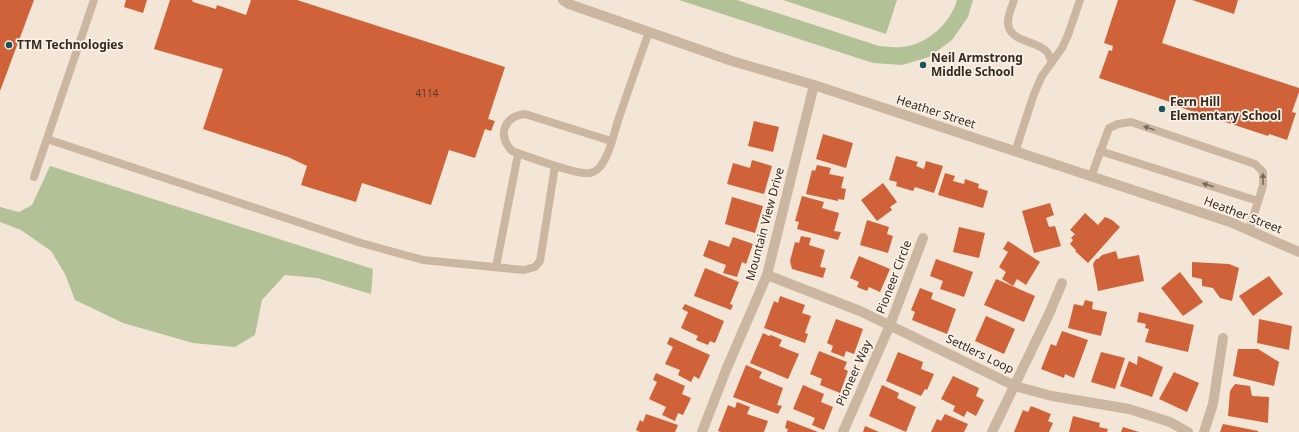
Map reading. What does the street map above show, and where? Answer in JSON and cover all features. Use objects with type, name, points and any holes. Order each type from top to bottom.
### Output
[{"type":"street","name":"Heather Street","points":[[563,0],[569,4],[732,61],[814,85],[1230,222],[1299,252]]},
{"type":"street","name":"Mountain View Drive","points":[[702,432],[726,370],[767,275],[814,85]]},
{"type":"street","name":"Pioneer Circle","points":[[890,325],[923,238]]},
{"type":"street","name":"Settlers Loop","points":[[767,275],[860,311],[1015,386],[1052,396],[1129,409],[1170,422],[1188,432]]},
{"type":"street","points":[[992,432],[1049,314],[1062,283]]},
{"type":"street","name":"Pioneer Way","points":[[843,432],[890,325]]},
{"type":"street","points":[[1204,432],[1213,404],[1223,338]]},
{"type":"lane","points":[[34,177],[94,0]]},
{"type":"lane","points":[[1014,0],[1008,22],[1012,33],[1016,37],[1041,47],[1048,52],[1052,62]]},
{"type":"lane","points":[[1016,152],[1034,94],[1042,76],[1062,48],[1068,36],[1080,0]]},
{"type":"lane","points":[[611,141],[525,114],[513,117],[508,122],[503,134],[504,141],[512,151],[555,166],[577,173],[591,173],[602,166],[611,141],[648,32]]},
{"type":"lane","points":[[1091,176],[1108,128],[1118,124],[1131,122],[1255,164],[1262,172],[1263,186],[1249,230]]},
{"type":"lane","points":[[47,139],[361,243],[423,260],[524,270],[535,267],[540,262],[555,166]]},
{"type":"lane","points":[[1100,151],[1258,201]]},
{"type":"lane","points":[[496,267],[518,154]]},
{"type":"green space","points":[[679,0],[737,0],[879,46],[901,47],[920,42],[936,32],[949,17],[957,0],[973,0],[968,17],[952,40],[929,57],[902,65],[873,63]]},
{"type":"green space","points":[[783,0],[897,0],[886,34]]},
{"type":"green space","points":[[50,166],[373,269],[371,294],[317,278],[285,275],[262,300],[255,335],[235,347],[193,343],[123,323],[75,300],[65,274],[51,251],[21,230],[0,222],[0,207],[19,212],[32,205]]},
{"type":"building","name":"TTM Technologies","points":[[0,0],[34,0],[0,91]]},
{"type":"building","points":[[126,0],[147,0],[143,13],[124,7]]},
{"type":"building","points":[[170,0],[192,0],[193,2],[216,9],[217,5],[246,15],[251,0],[297,0],[505,67],[488,119],[495,121],[491,131],[485,129],[475,158],[449,150],[431,205],[362,183],[356,202],[301,185],[307,166],[288,157],[203,129],[223,69],[154,49]]},
{"type":"building","points":[[1118,0],[1176,0],[1162,43],[1299,88],[1292,112],[1296,113],[1287,140],[1269,134],[1268,136],[1173,105],[1173,103],[1099,78],[1109,50],[1112,51],[1113,46],[1104,43]]},
{"type":"building","points":[[1192,0],[1238,0],[1234,14]]},
{"type":"building","points":[[754,121],[779,127],[773,152],[748,146]]},
{"type":"building","points":[[823,134],[853,143],[846,168],[816,159]]},
{"type":"building","points":[[896,156],[918,162],[916,166],[924,169],[926,161],[943,166],[934,193],[915,187],[913,191],[896,186],[897,182],[889,180]]},
{"type":"building","points":[[752,160],[772,166],[764,194],[727,184],[733,163],[750,168]]},
{"type":"building","points":[[817,165],[831,168],[829,174],[844,177],[841,188],[846,189],[844,200],[838,199],[838,201],[806,194],[812,170],[815,171]]},
{"type":"building","points":[[945,173],[955,176],[953,181],[964,184],[965,179],[979,184],[978,188],[988,191],[983,208],[938,195]]},
{"type":"building","points":[[883,183],[897,202],[890,207],[892,210],[877,221],[861,200]]},
{"type":"building","points":[[802,196],[824,202],[822,208],[839,213],[834,231],[841,232],[838,240],[797,229],[799,222],[795,221]]},
{"type":"building","points":[[732,197],[763,206],[755,233],[725,224]]},
{"type":"building","points":[[1050,203],[1054,215],[1046,218],[1049,227],[1055,226],[1061,246],[1034,253],[1022,211]]},
{"type":"building","points":[[1085,213],[1098,225],[1105,217],[1112,220],[1120,227],[1088,263],[1070,244],[1073,240],[1071,238],[1075,234],[1070,230]]},
{"type":"building","points":[[867,220],[889,227],[887,234],[893,236],[888,253],[860,245]]},
{"type":"building","points":[[959,227],[985,233],[979,258],[953,252]]},
{"type":"building","points":[[801,236],[811,238],[809,245],[825,250],[820,267],[826,268],[823,278],[792,269],[790,261],[795,242],[799,243]]},
{"type":"building","points":[[733,237],[753,244],[746,264],[742,262],[737,277],[723,273],[726,265],[703,256],[709,240],[729,247]]},
{"type":"building","points":[[1008,241],[1040,262],[1026,285],[1017,279],[1013,286],[1002,279],[1006,272],[999,267],[1008,252],[1003,249]]},
{"type":"building","points":[[1116,251],[1118,259],[1139,255],[1144,281],[1098,291],[1093,264],[1096,259],[1102,255]]},
{"type":"building","points":[[859,256],[890,269],[880,292],[869,287],[867,291],[857,287],[859,282],[850,278]]},
{"type":"building","points":[[936,259],[973,272],[964,297],[940,289],[943,281],[930,276]]},
{"type":"building","points":[[1192,262],[1229,264],[1239,268],[1232,301],[1220,298],[1213,288],[1202,286],[1202,279],[1192,277]]},
{"type":"building","points":[[705,268],[739,282],[730,304],[733,305],[731,310],[694,296]]},
{"type":"building","points":[[1180,272],[1203,302],[1183,316],[1161,288]]},
{"type":"building","points":[[1269,276],[1283,294],[1253,316],[1239,296]]},
{"type":"building","points":[[996,279],[1035,296],[1024,322],[984,305]]},
{"type":"building","points":[[920,288],[933,293],[931,299],[956,309],[947,334],[912,320],[915,312],[911,310]]},
{"type":"building","points":[[780,296],[805,305],[802,313],[811,316],[805,333],[808,334],[805,343],[764,328],[774,301],[778,303]]},
{"type":"building","points":[[1085,300],[1093,302],[1092,309],[1107,312],[1101,336],[1068,328],[1074,304],[1083,306]]},
{"type":"building","points":[[685,304],[724,321],[715,343],[710,341],[708,345],[696,340],[698,336],[681,328],[688,312],[682,309]]},
{"type":"building","points":[[1139,312],[1194,325],[1188,352],[1145,342],[1149,329],[1145,328],[1146,324],[1137,322]]},
{"type":"building","points":[[986,316],[1015,329],[1004,354],[975,341]]},
{"type":"building","points":[[836,319],[863,329],[854,354],[846,351],[844,357],[831,352],[833,346],[827,343]]},
{"type":"building","points":[[1259,319],[1292,326],[1289,350],[1257,343]]},
{"type":"building","points":[[1062,331],[1088,340],[1074,378],[1065,374],[1064,378],[1041,369],[1051,344],[1056,346]]},
{"type":"building","points":[[763,333],[782,340],[779,346],[799,354],[788,379],[750,363]]},
{"type":"building","points":[[670,337],[710,355],[699,379],[694,376],[691,382],[678,375],[680,370],[665,364],[673,347],[667,344]]},
{"type":"building","points":[[1238,349],[1258,349],[1279,362],[1274,386],[1233,376]]},
{"type":"building","points":[[819,351],[847,362],[844,369],[848,371],[840,393],[820,385],[822,379],[810,374]]},
{"type":"building","points":[[898,352],[923,362],[921,369],[934,374],[927,390],[925,389],[921,396],[886,381]]},
{"type":"building","points":[[1101,352],[1125,358],[1115,389],[1091,382]]},
{"type":"building","points":[[1138,356],[1163,367],[1152,397],[1120,386],[1129,361],[1137,365]]},
{"type":"building","points":[[746,365],[762,372],[759,378],[783,388],[777,405],[782,406],[778,414],[733,397]]},
{"type":"building","points":[[1174,372],[1199,383],[1187,412],[1159,399]]},
{"type":"building","points":[[656,373],[685,386],[682,394],[691,398],[683,415],[678,413],[675,421],[662,415],[666,407],[649,399],[657,382],[653,380]]},
{"type":"building","points":[[953,376],[979,388],[976,396],[984,400],[976,416],[967,411],[964,417],[953,411],[955,406],[941,399]]},
{"type":"building","points":[[1235,384],[1250,386],[1252,396],[1269,397],[1268,423],[1228,416],[1230,391]]},
{"type":"building","points":[[803,385],[824,394],[821,402],[833,407],[824,430],[812,425],[815,418],[793,409]]},
{"type":"building","points":[[882,385],[899,393],[897,398],[916,407],[906,432],[869,416]]},
{"type":"building","points":[[737,402],[750,407],[747,414],[768,421],[764,432],[718,431],[728,405],[735,408]]},
{"type":"building","points":[[1031,406],[1051,414],[1048,421],[1053,423],[1049,432],[1014,432],[1023,410],[1028,412]]},
{"type":"building","points":[[646,414],[678,425],[675,432],[640,432],[636,430],[640,420],[643,422]]},
{"type":"building","points":[[945,414],[968,424],[964,432],[931,432],[937,419],[941,421]]},
{"type":"building","points":[[1073,416],[1100,423],[1099,427],[1108,429],[1107,432],[1069,432]]},
{"type":"building","points":[[787,420],[818,432],[787,432],[788,429],[785,428]]},
{"type":"building","points":[[1223,424],[1258,431],[1258,432],[1220,432]]},
{"type":"building","points":[[865,426],[879,432],[863,432]]},
{"type":"building","points":[[1123,427],[1139,432],[1121,432]]},
{"type":"place","name":"TTM Technologies","points":[[9,45]]},
{"type":"place","name":"Neil Armstrong Middle School","points":[[923,65]]},
{"type":"place","name":"Fern Hill Elementary School","points":[[1162,109]]}]
